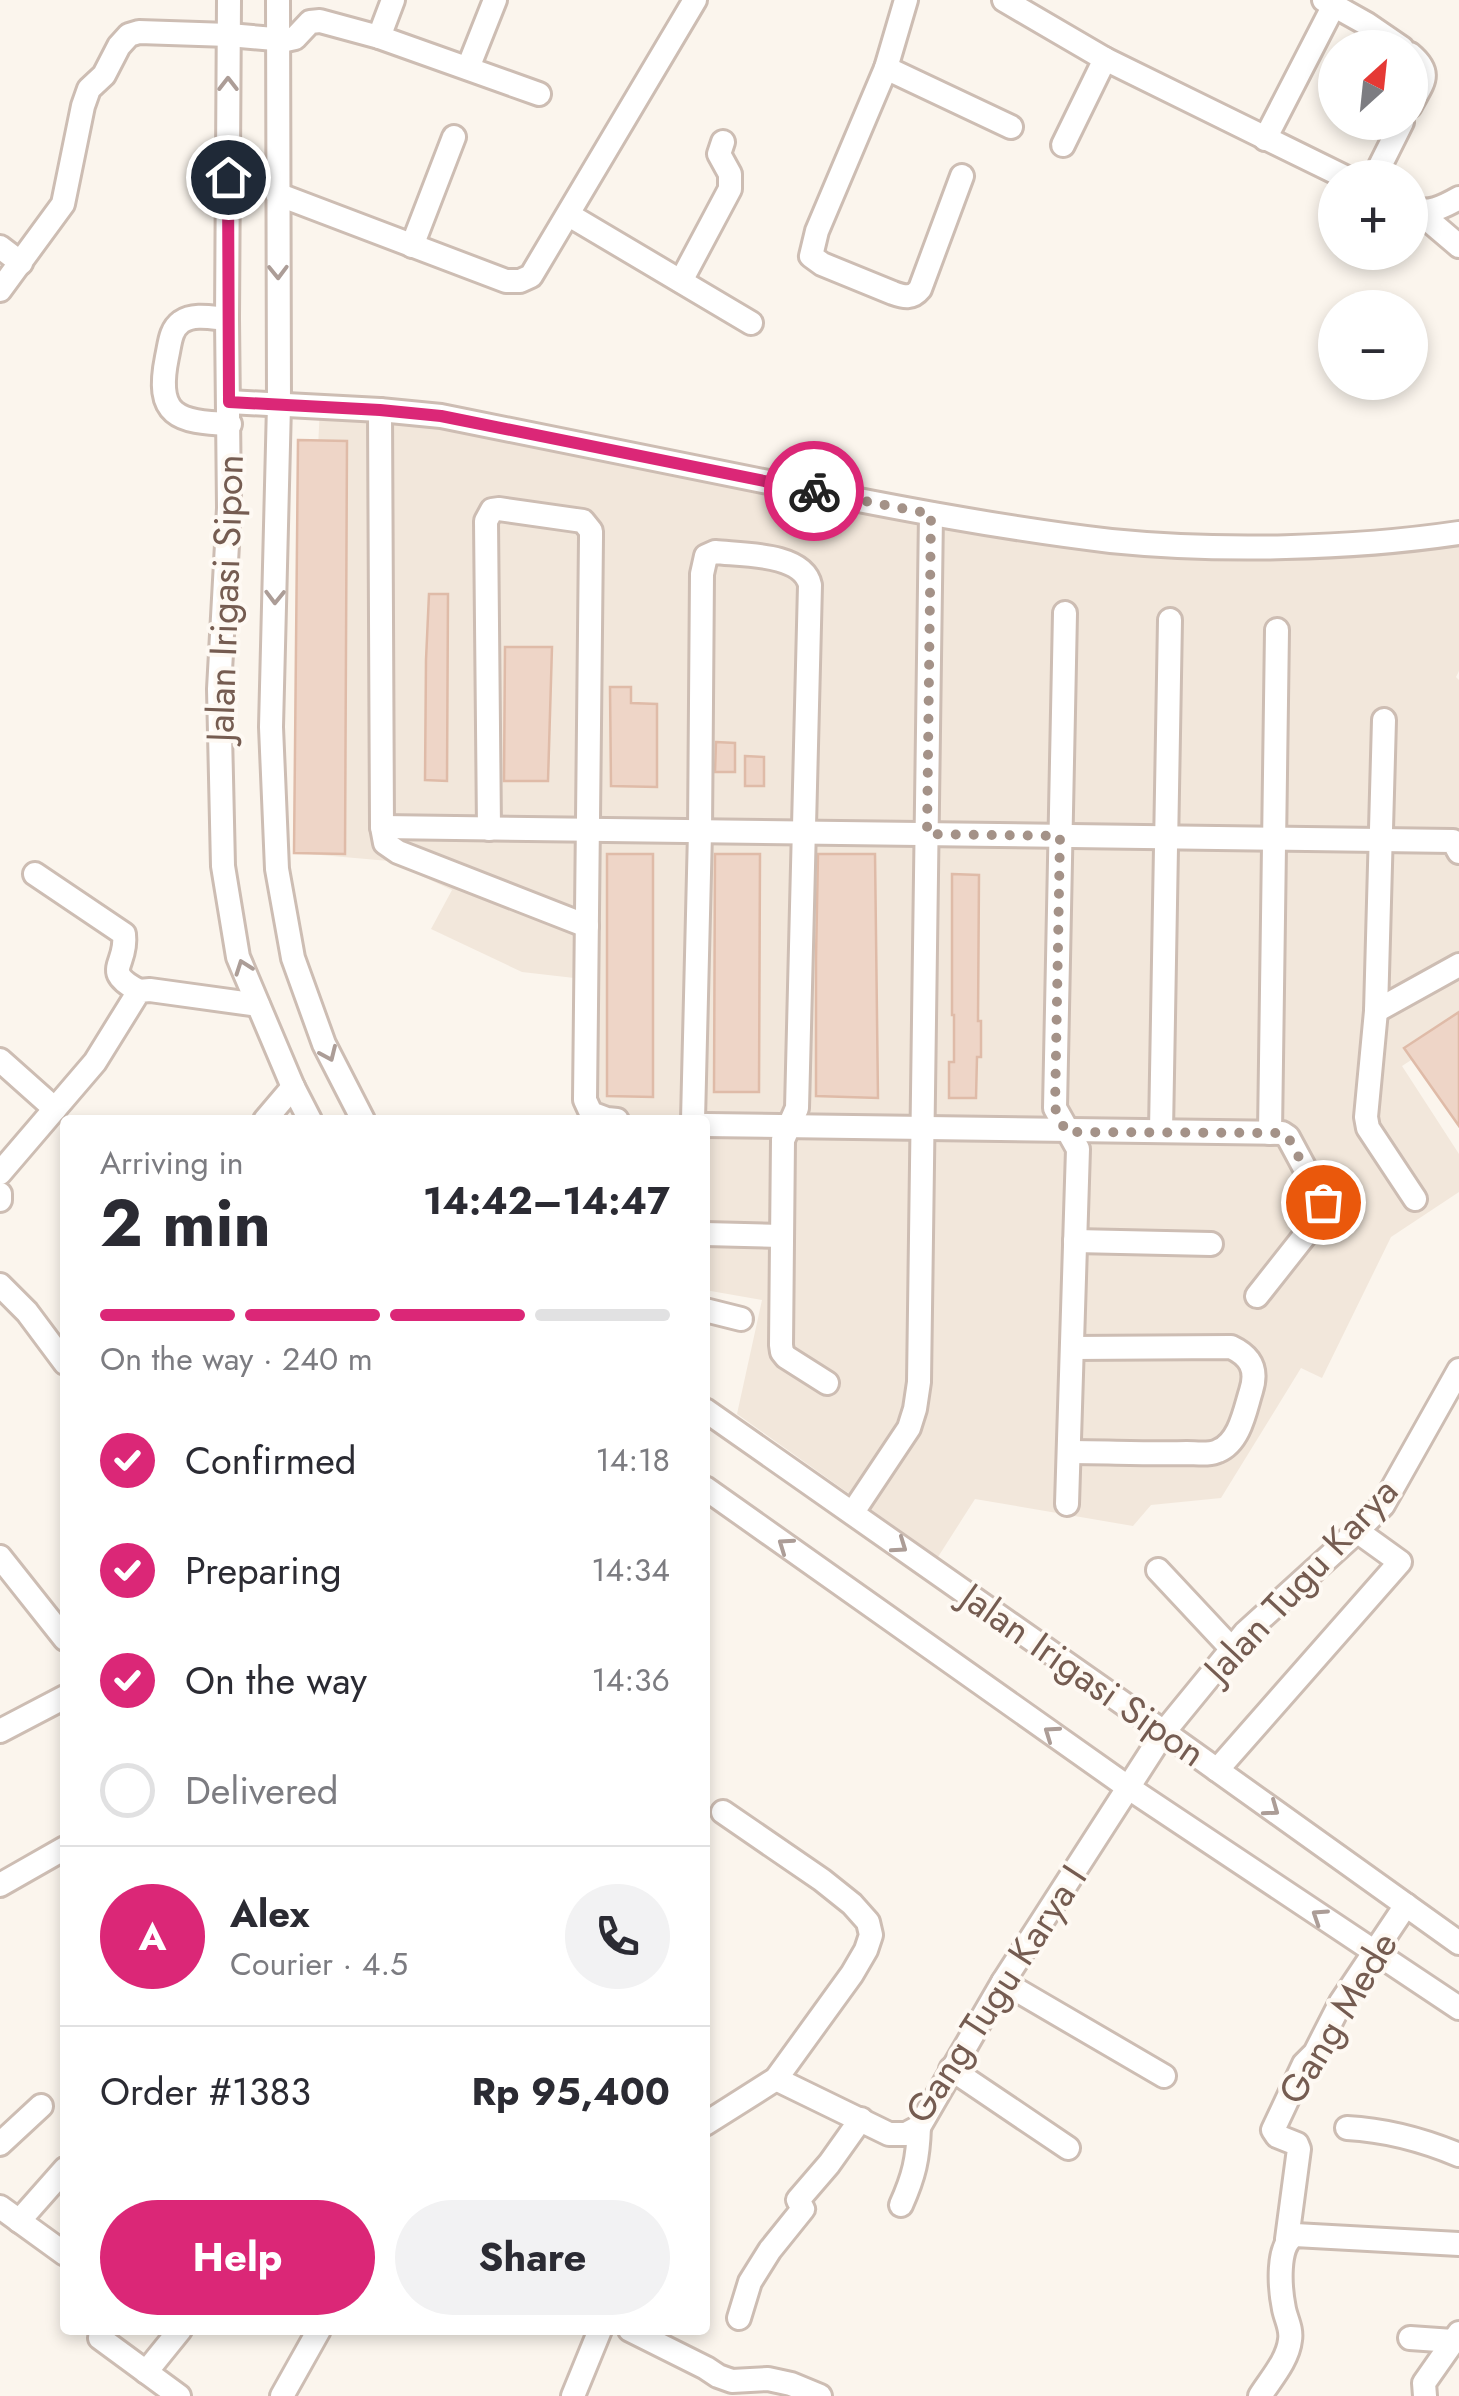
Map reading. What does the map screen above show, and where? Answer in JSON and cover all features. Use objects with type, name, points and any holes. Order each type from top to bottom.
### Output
[{"type":"street","name":"Jalan Irigasi Sipon","points":[[229,0],[227,319],[232,409],[219,689],[223,866],[238,957],[308,1115]]},
{"type":"street","name":"Jalan Irigasi Sipon","points":[[278,0],[272,727],[277,869],[293,958],[353,1115]]},
{"type":"street","points":[[379,37],[392,0]]},
{"type":"street","points":[[468,68],[495,0]]},
{"type":"street","points":[[277,194],[506,281],[531,276],[696,0]]},
{"type":"street","points":[[906,0],[886,68],[817,232],[811,256],[893,293],[915,295],[962,176]]},
{"type":"street","points":[[1015,3],[1105,60],[1318,164]]},
{"type":"street","points":[[1265,139],[1329,3],[1373,30]]},
{"type":"street","points":[[0,290],[63,204],[89,89],[104,76],[129,35],[229,35],[277,40],[295,38],[314,21],[379,37],[539,94]]},
{"type":"street","points":[[1063,144],[1105,60]]},
{"type":"street","points":[[886,68],[1011,127]]},
{"type":"street","points":[[412,246],[454,138]]},
{"type":"street","points":[[680,281],[730,189],[730,174],[719,154],[723,142]]},
{"type":"street","points":[[1428,210],[1459,198]]},
{"type":"street","points":[[569,215],[751,323]]},
{"type":"street","points":[[1428,221],[1459,246]]},
{"type":"street","points":[[0,246],[21,263]]},
{"type":"street","points":[[227,319],[195,317],[178,324],[172,333],[164,391],[166,402],[185,420],[198,423],[232,409],[275,405],[441,416],[931,514],[1112,540],[1171,545],[1320,545],[1459,532]]},
{"type":"street","points":[[380,410],[385,843],[398,852],[587,926]]},
{"type":"street","points":[[489,829],[486,521],[492,510],[499,508],[583,521],[591,531],[586,1100],[596,1115]]},
{"type":"street","points":[[852,1512],[908,1428],[919,1382],[931,514]]},
{"type":"street","points":[[694,1115],[702,574],[706,556],[715,552],[791,563],[808,577],[797,1108],[783,1140],[782,1352],[827,1383]]},
{"type":"street","points":[[1064,613],[1055,1108],[1078,1149],[1068,1504]]},
{"type":"street","points":[[1162,1131],[1170,620]]},
{"type":"street","points":[[1270,1133],[1276,630]]},
{"type":"street","points":[[1384,720],[1376,1011],[1366,1118],[1368,1128],[1416,1199]]},
{"type":"street","points":[[382,827],[1453,842],[1459,852]]},
{"type":"street","points":[[35,874],[124,934],[118,977],[121,982],[139,991],[258,1006]]},
{"type":"street","points":[[1376,1011],[1459,965]]},
{"type":"street","points":[[0,1173],[95,1062],[139,991]]},
{"type":"street","points":[[0,1060],[55,1109]]},
{"type":"street","points":[[270,1115],[294,1088]]},
{"type":"street","points":[[710,1124],[1282,1133],[1288,1137],[1323,1208],[1257,1296]]},
{"type":"street","points":[[710,1234],[781,1236]]},
{"type":"street","points":[[1076,1241],[1211,1244]]},
{"type":"street","points":[[0,1285],[27,1312],[60,1356]]},
{"type":"street","points":[[710,1311],[741,1319]]},
{"type":"street","points":[[1069,1452],[1218,1451],[1240,1427],[1254,1384],[1252,1366],[1245,1353],[1231,1347],[1072,1348]]},
{"type":"street","name":"Jalan Tugu Karya","points":[[1162,1737],[1245,1632],[1383,1505],[1459,1370]]},
{"type":"street","name":"Jalan Irigasi Sipon","points":[[710,1413],[1162,1737],[1217,1770],[1402,1911],[1459,1943]]},
{"type":"street","name":"Jalan Irigasi Sipon","points":[[710,1491],[1132,1784],[1379,1946],[1459,2008]]},
{"type":"street","points":[[1217,1770],[1400,1562],[1357,1531]]},
{"type":"street","points":[[0,1557],[60,1633]]},
{"type":"street","points":[[1158,1570],[1231,1648]]},
{"type":"street","points":[[0,1731],[60,1700]]},
{"type":"street","name":"Gang Tugu Karya I","points":[[776,2078],[889,2134],[906,2134],[918,2128],[1003,1982],[1162,1737]]},
{"type":"street","points":[[711,2110],[776,2078],[852,1974],[871,1934],[868,1922],[852,1904],[723,1812]]},
{"type":"street","points":[[0,1885],[60,1851]]},
{"type":"street","name":"Gang Mede","points":[[1287,2239],[1298,2150],[1292,2140],[1274,2132],[1304,2064],[1402,1911]]},
{"type":"street","points":[[1003,1982],[1164,2076]]},
{"type":"street","points":[[951,2069],[1068,2148]]},
{"type":"street","points":[[0,2144],[41,2106]]},
{"type":"street","points":[[739,2318],[750,2282],[803,2209],[798,2200],[861,2119]]},
{"type":"street","points":[[901,2205],[918,2156],[918,2128]]},
{"type":"street","points":[[1347,2128],[1404,2136],[1459,2155]]},
{"type":"street","points":[[60,2174],[9,2214],[60,2250]]},
{"type":"street","points":[[1260,2396],[1284,2358],[1290,2339],[1281,2289],[1287,2239],[1295,2234],[1459,2244]]},
{"type":"street","points":[[146,2372],[176,2335]]},
{"type":"street","points":[[282,2396],[316,2335]]},
{"type":"street","points":[[572,2396],[598,2335]]},
{"type":"street","points":[[640,2335],[732,2382],[768,2379],[820,2396]]},
{"type":"street","points":[[1410,2338],[1456,2337]]},
{"type":"street","points":[[1426,2396],[1424,2383],[1456,2337]]},
{"type":"street","points":[[100,2338],[180,2396]]},
{"type":"shaded area","points":[[320,407],[422,419],[1119,547],[1459,543],[1459,1029],[1402,1066],[1459,1154],[1459,1192],[1391,1237],[1322,1378],[1301,1368],[1221,1498],[1151,1505],[1133,1526],[975,1499],[938,1557],[737,1414],[762,1300],[710,1291],[710,1115],[583,1115],[583,979],[522,972],[431,929],[452,890],[389,861],[298,853]]},
{"type":"building","points":[[298,440],[347,441],[345,854],[294,853]]},
{"type":"building","points":[[429,594],[448,594],[447,781],[425,780]]},
{"type":"building","points":[[505,647],[552,647],[548,781],[504,781]]},
{"type":"building","points":[[610,687],[631,687],[631,703],[657,704],[657,787],[611,786]]},
{"type":"building","points":[[716,742],[735,743],[735,772],[715,772]]},
{"type":"building","points":[[745,756],[764,757],[764,786],[745,786]]},
{"type":"building","points":[[607,854],[653,854],[653,1097],[607,1096]]},
{"type":"building","points":[[715,854],[760,854],[759,1092],[714,1092]]},
{"type":"building","points":[[818,854],[875,854],[878,1098],[816,1096]]},
{"type":"building","points":[[952,874],[979,875],[981,1057],[977,1057],[976,1098],[949,1098],[949,1062],[954,1062]]},
{"type":"building","points":[[1459,1012],[1459,1126],[1404,1048]]},
{"type":"way so far","points":[[814,491],[931,514],[927,834],[1060,836],[1055,1108],[1066,1132],[1282,1133],[1288,1137],[1323,1202]]},
{"type":"route","points":[[228,177],[229,402],[441,416],[814,491]]}]
